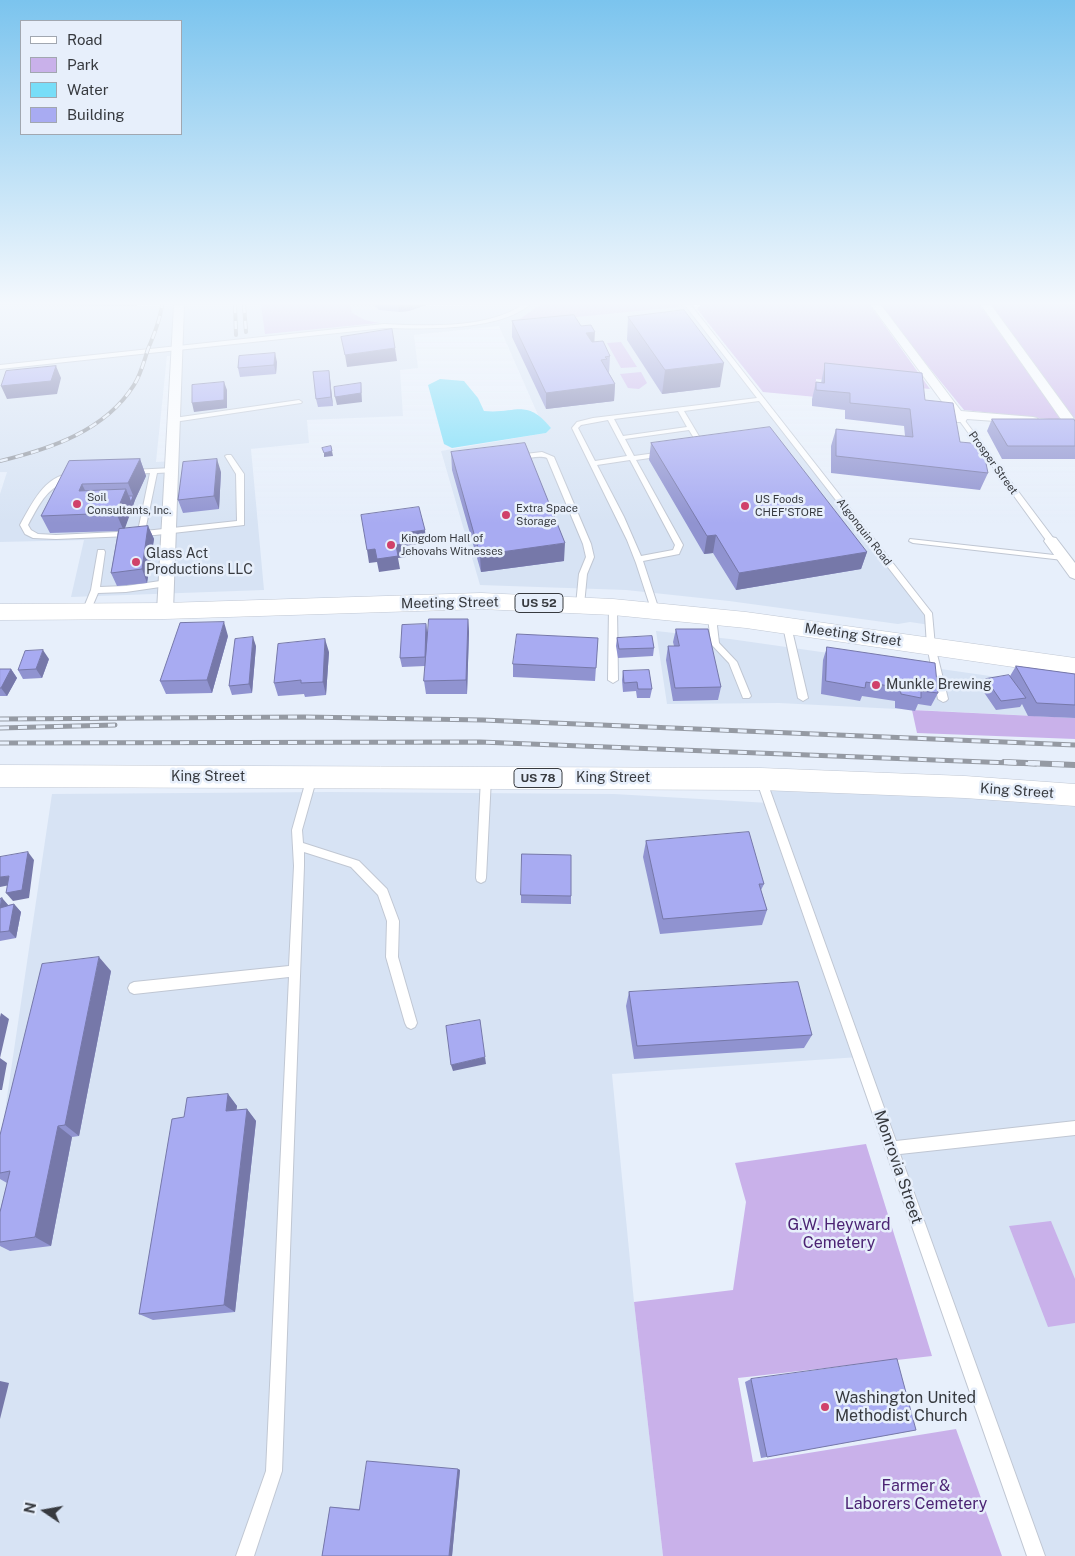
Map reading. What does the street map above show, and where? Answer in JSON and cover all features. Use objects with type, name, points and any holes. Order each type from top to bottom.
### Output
[{"type":"main road","name":"Meeting Street","points":[[0,612],[165,611],[481,601],[580,605],[712,616],[1075,668]]},
{"type":"main road","name":"King Street","points":[[1,779],[312,777],[761,779],[966,787],[1075,795]]},
{"type":"street","points":[[165,611],[176,378]]},
{"type":"street","name":"Prosper Street","points":[[930,378],[959,416]]},
{"type":"street","points":[[1039,378],[1074,426]]},
{"type":"street","points":[[959,416],[1074,426]]},
{"type":"street","name":"Prosper Street","points":[[1051,541],[1075,574]]},
{"type":"lane","name":"Algonquin Road","points":[[744,378],[929,615],[931,646],[943,700]]},
{"type":"lane","points":[[655,610],[649,585],[638,559],[575,428],[578,422],[761,399]]},
{"type":"lane","points":[[174,420],[299,402]]},
{"type":"lane","points":[[680,409],[700,443],[698,449],[689,450]]},
{"type":"lane","name":"Prosper Street","points":[[959,416],[1051,541]]},
{"type":"lane","points":[[610,418],[679,545],[676,552],[638,559]]},
{"type":"lane","points":[[621,438],[691,428]]},
{"type":"lane","points":[[593,463],[670,453]]},
{"type":"lane","points":[[512,458],[542,454],[550,457],[590,551],[583,574],[580,605]]},
{"type":"lane","points":[[83,473],[65,478],[42,492],[24,524],[28,532],[36,536],[141,534],[241,523],[240,474],[229,456]]},
{"type":"lane","points":[[120,472],[172,470]]},
{"type":"lane","points":[[141,534],[154,472]]},
{"type":"lane","points":[[913,541],[1063,558]]},
{"type":"lane","points":[[86,612],[95,590],[101,552]]},
{"type":"lane","points":[[95,590],[126,589],[167,583]]},
{"type":"lane","points":[[613,607],[613,680]]},
{"type":"lane","points":[[712,616],[716,644],[733,662],[746,696]]},
{"type":"lane","points":[[787,626],[803,698]]},
{"type":"lane","points":[[245,1556],[274,1471],[299,866],[297,830],[312,777]]},
{"type":"lane","points":[[481,878],[486,778]]},
{"type":"lane","name":"Monrovia Street","points":[[761,779],[1036,1556]]},
{"type":"lane","points":[[298,846],[355,864],[383,892],[393,921],[392,957],[410,1023]]},
{"type":"lane","points":[[134,988],[294,971]]},
{"type":"lane","points":[[892,1148],[1075,1128]]},
{"type":"shaded area","points":[[0,378],[165,378],[156,462],[172,461],[178,378],[400,378],[403,416],[307,420],[309,443],[251,449],[264,590],[71,597],[84,540],[0,542],[0,494],[7,472],[0,472]]},
{"type":"shaded area","points":[[522,378],[745,378],[929,615],[930,625],[910,622],[898,624],[729,601],[626,590],[480,585],[441,451],[546,433],[551,428],[538,415]]},
{"type":"shaded area","points":[[656,631],[730,639],[1004,678],[1075,718],[779,703],[667,704]]},
{"type":"shaded area","points":[[761,779],[1075,795],[1075,1556],[1036,1556],[859,1057],[612,1074],[634,1302],[663,1556],[0,1556],[0,1144],[52,794],[329,792],[614,794],[769,803]]},
{"type":"green space","points":[[622,378],[644,378],[647,383],[639,389],[628,388]]},
{"type":"green space","points":[[752,378],[922,378],[930,389],[816,379],[816,397],[763,392]]},
{"type":"green space","points":[[938,378],[1031,378],[1060,418],[1058,420],[964,410]]},
{"type":"green space","points":[[1044,378],[1075,378],[1075,419]]},
{"type":"green space","points":[[912,710],[1075,718],[1075,739],[917,733]]},
{"type":"green space","points":[[866,1144],[932,1356],[738,1378],[753,1462],[956,1429],[1002,1556],[663,1556],[634,1302],[733,1290],[746,1202],[735,1163]]},
{"type":"green space","points":[[1051,1221],[1075,1279],[1075,1323],[1048,1327],[1009,1226]]},
{"type":"water","points":[[440,379],[464,381],[478,398],[484,411],[528,410],[535,413],[551,428],[546,433],[452,448],[444,444],[428,385]]},
{"type":"building","points":[[4,378],[52,378],[51,381],[1,386]]},
{"type":"building","points":[[314,378],[330,378],[331,397],[316,399]]},
{"type":"building","points":[[539,378],[611,378],[615,384],[546,393]]},
{"type":"building","points":[[824,378],[923,378],[925,400],[953,403],[960,442],[982,444],[988,473],[836,456],[836,429],[913,437],[910,409],[850,403],[850,393],[816,390],[816,382],[824,383]]},
{"type":"building","points":[[224,382],[224,400],[192,403],[192,385]]},
{"type":"building","points":[[361,383],[361,393],[335,397],[334,387]]},
{"type":"building","points":[[992,419],[1074,419],[1075,446],[1008,446]]},
{"type":"building","name":"US Foods CHEF'STORE","points":[[770,427],[867,552],[739,573],[716,535],[707,536],[651,443]]},
{"type":"building","name":"Extra Space Storage","points":[[525,443],[565,543],[480,555],[451,452]]},
{"type":"building","points":[[331,446],[332,451],[324,453],[322,448]]},
{"type":"building","points":[[140,459],[128,483],[82,484],[79,491],[126,489],[116,513],[41,516],[69,461]]},
{"type":"building","points":[[217,459],[214,496],[178,500],[183,462]]},
{"type":"building","name":"Kingdom Hall of Jehovahs Witnesses","points":[[419,507],[425,530],[402,533],[404,544],[396,545],[398,556],[377,559],[375,549],[367,550],[361,515]]},
{"type":"building","points":[[148,526],[142,569],[111,573],[119,529]]},
{"type":"building","points":[[429,619],[468,619],[466,680],[424,681]]},
{"type":"building","points":[[224,622],[207,680],[160,681],[180,623]]},
{"type":"building","points":[[426,624],[425,657],[400,658],[402,625]]},
{"type":"building","points":[[676,629],[708,629],[721,687],[675,688],[668,646],[679,646]]},
{"type":"building","points":[[517,634],[598,638],[596,668],[513,664]]},
{"type":"building","points":[[652,636],[654,648],[619,649],[617,638]]},
{"type":"building","points":[[253,637],[249,684],[229,686],[235,639]]},
{"type":"building","points":[[325,639],[323,682],[301,683],[301,680],[274,683],[278,644]]},
{"type":"building","points":[[827,647],[935,663],[938,693],[921,691],[921,698],[901,694],[900,688],[866,682],[865,688],[826,681]]},
{"type":"building","points":[[43,650],[36,669],[18,670],[25,651]]},
{"type":"building","points":[[1016,666],[1075,674],[1075,705],[1037,703]]},
{"type":"building","points":[[0,669],[11,669],[1,688],[0,688]]},
{"type":"building","points":[[649,670],[652,689],[638,689],[637,682],[624,683],[623,671]]},
{"type":"building","points":[[1009,675],[1026,698],[1001,701],[986,679]]},
{"type":"building","points":[[749,832],[764,884],[759,884],[767,910],[663,919],[646,841]]},
{"type":"building","points":[[28,852],[22,890],[6,893],[9,876],[0,877],[0,857]]},
{"type":"building","points":[[522,854],[571,855],[571,896],[521,895]]},
{"type":"building","points":[[14,904],[9,931],[0,932],[0,908]]},
{"type":"building","points":[[99,957],[65,1125],[58,1126],[35,1237],[0,1242],[0,1212],[10,1171],[0,1173],[0,1135],[42,964]]},
{"type":"building","points":[[798,982],[812,1035],[637,1046],[629,992]]},
{"type":"building","points":[[480,1020],[485,1057],[451,1065],[446,1026]]},
{"type":"building","points":[[228,1094],[226,1111],[247,1109],[224,1305],[139,1314],[172,1119],[184,1117],[187,1098]]},
{"type":"building","name":"Washington United Methodist Church","points":[[897,1359],[916,1430],[767,1457],[751,1379]]},
{"type":"building","points":[[367,1461],[458,1469],[449,1556],[322,1556],[330,1507],[359,1510]]},
{"type":"railway","points":[[0,461],[57,444],[92,426],[108,415],[122,401],[138,378]]},
{"type":"railway","points":[[0,719],[305,717],[483,720],[1075,745]]},
{"type":"railway","points":[[0,728],[115,725]]},
{"type":"railway","points":[[0,743],[480,742],[1036,764]]},
{"type":"railway","points":[[1004,762],[1075,765]]},
{"type":"place","name":"Soil Consultants, Inc.","points":[[77,504]]},
{"type":"place","name":"US Foods CHEF'STORE","points":[[745,506]]},
{"type":"place","name":"Extra Space Storage","points":[[506,515]]},
{"type":"place","name":"Kingdom Hall of Jehovahs Witnesses","points":[[391,545]]},
{"type":"place","name":"Glass Act Productions LLC","points":[[136,562]]},
{"type":"place","name":"Munkle Brewing","points":[[876,685]]},
{"type":"place","name":"Washington United Methodist Church","points":[[825,1407]]},
{"type":"park label","name":"G.W. Heyward Cemetery","points":[[839,1234]]},
{"type":"park label","name":"Farmer & Laborers Cemetery","points":[[916,1495]]}]
